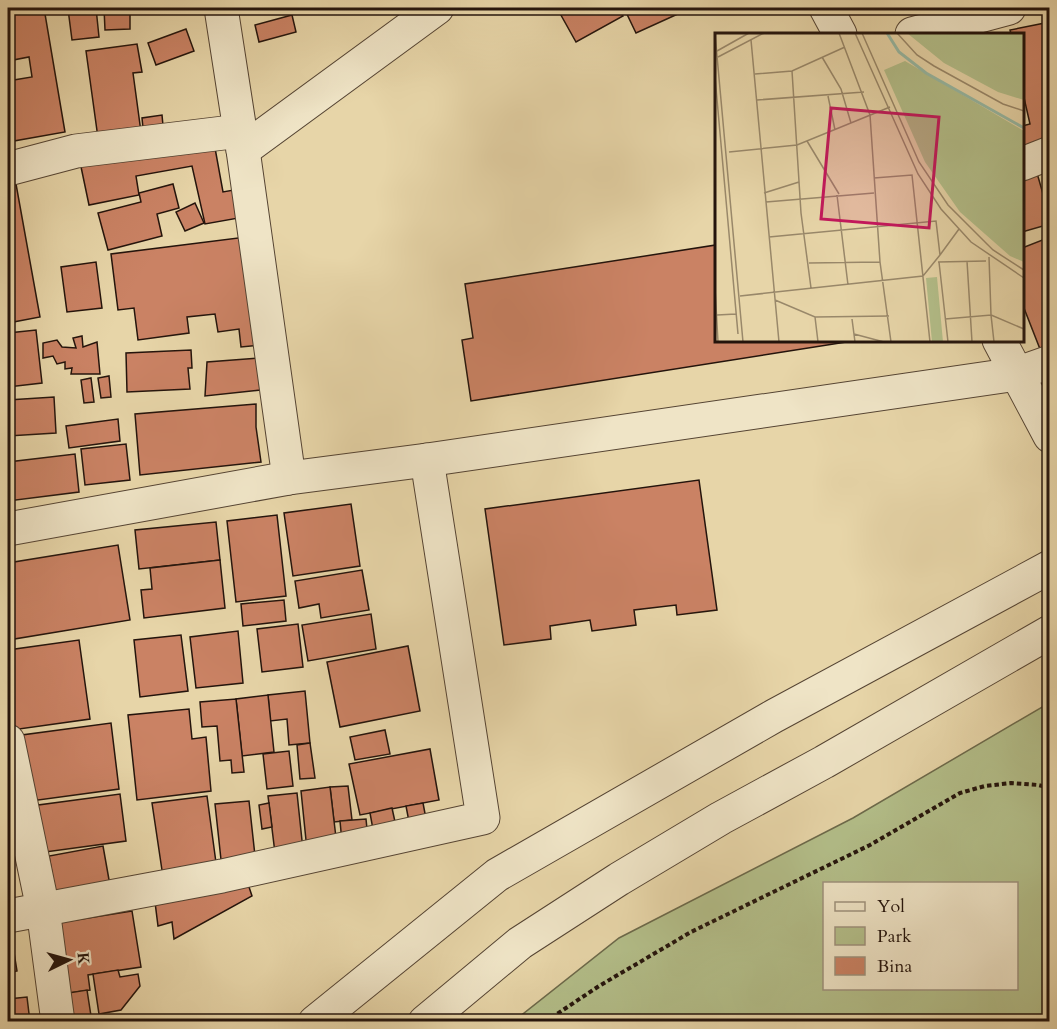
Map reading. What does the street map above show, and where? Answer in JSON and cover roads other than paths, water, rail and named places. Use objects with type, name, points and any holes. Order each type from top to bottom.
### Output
[{"type":"street","points":[[220,8],[242,140],[289,478]]},
{"type":"street","points":[[8,169],[76,151],[242,140],[437,8]]},
{"type":"street","points":[[826,8],[839,33]]},
{"type":"street","points":[[916,33],[1009,8]]},
{"type":"street","points":[[1024,164],[1050,153]]},
{"type":"street","points":[[1000,342],[1050,436]]},
{"type":"street","points":[[8,529],[289,478],[1016,374],[1050,362]]},
{"type":"street","points":[[8,916],[222,876],[483,818],[427,460]]},
{"type":"street","points":[[315,1022],[497,875],[774,716],[1050,567]]},
{"type":"street","points":[[424,1022],[520,943],[619,879],[721,818],[824,762],[1050,632]]},
{"type":"street","points":[[8,741],[43,909],[58,1022]]}]
